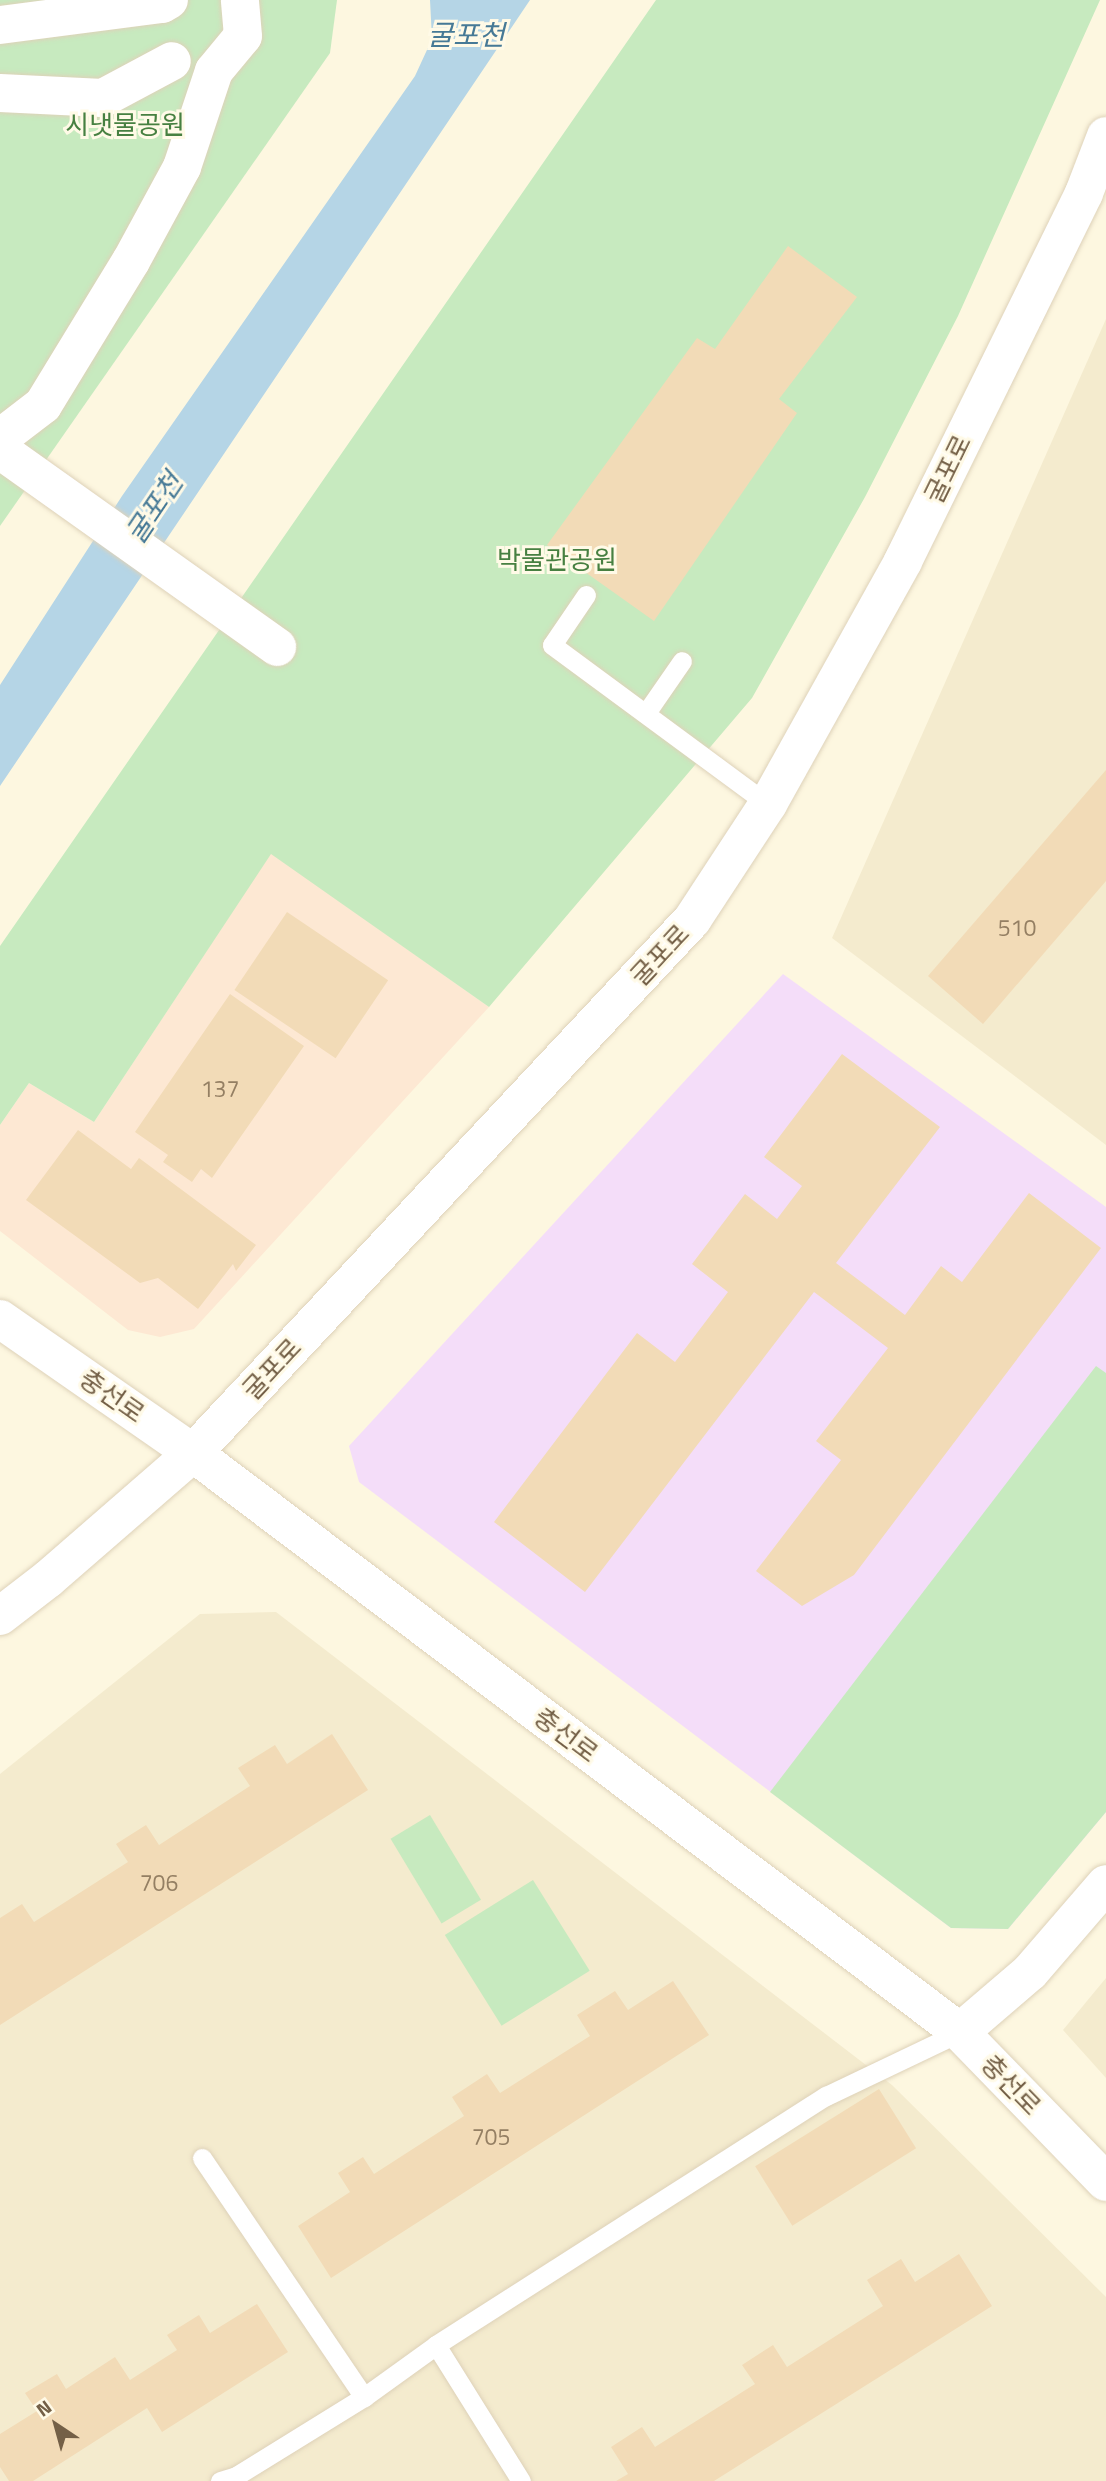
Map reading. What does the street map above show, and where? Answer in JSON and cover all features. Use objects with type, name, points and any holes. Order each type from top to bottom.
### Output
[{"type":"street","points":[[0,439],[43,405],[131,261],[182,167],[214,71],[243,36],[240,0]]},
{"type":"street","points":[[0,24],[165,2],[172,61]]},
{"type":"street","points":[[0,93],[103,98],[172,61],[214,71]]},
{"type":"street","name":"굴포로","points":[[0,1616],[48,1579],[193,1453],[692,920],[768,804],[903,561],[1095,197],[1106,136]]},
{"type":"street","points":[[0,450],[278,647]]},
{"type":"street","name":"충선로","points":[[0,1319],[193,1453],[960,2032],[1106,2182]]},
{"type":"street","points":[[960,2032],[1030,1972],[1106,1884]]},
{"type":"lane","points":[[586,595],[552,645],[768,804]]},
{"type":"lane","points":[[646,713],[682,661]]},
{"type":"lane","points":[[220,2481],[236,2476],[364,2397],[436,2344],[826,2096],[960,2032]]},
{"type":"lane","points":[[202,2158],[364,2397]]},
{"type":"lane","points":[[436,2344],[521,2481]]},
{"type":"shaded area","points":[[1106,319],[1106,1145],[832,938]]},
{"type":"shaded area","points":[[271,853],[489,1007],[194,1329],[160,1337],[128,1330],[0,1231],[0,1125],[29,1083],[94,1122]]},
{"type":"shaded area","points":[[783,974],[1106,1207],[1106,1812],[1008,1929],[951,1928],[359,1482],[349,1446]]},
{"type":"shaded area","points":[[276,1612],[892,2085],[1106,2297],[1106,2481],[0,2481],[0,1774],[200,1614]]},
{"type":"shaded area","points":[[1106,1978],[1106,2078],[1063,2030]]},
{"type":"green space","name":"시냇물공원","points":[[0,0],[337,0],[330,53],[0,526]]},
{"type":"green space","name":"박물관공원","points":[[656,0],[1100,0],[958,316],[865,497],[752,698],[489,1007],[271,854],[94,1122],[29,1083],[0,1125],[0,946]]},
{"type":"green space","points":[[1096,1366],[1106,1373],[1106,1812],[1008,1929],[951,1928],[770,1792]]},
{"type":"green space","points":[[430,1815],[481,1900],[442,1924],[391,1839]]},
{"type":"green space","points":[[533,1880],[590,1971],[502,2026],[445,1935]]},
{"type":"water","name":"굴포천","points":[[430,0],[530,0],[0,786],[0,685],[122,496],[415,76],[432,39]]},
{"type":"building","points":[[788,246],[857,297],[779,399],[797,413],[654,621],[547,545],[697,338],[715,349]]},
{"type":"building","points":[[1106,770],[1106,881],[983,1024],[928,976]]},
{"type":"building","points":[[287,912],[388,980],[336,1058],[234,990]]},
{"type":"building","points":[[230,994],[304,1046],[212,1178],[201,1169],[192,1182],[163,1162],[168,1155],[135,1132]]},
{"type":"building","points":[[842,1054],[940,1127],[836,1263],[905,1315],[941,1266],[962,1282],[1029,1193],[1101,1248],[854,1575],[802,1606],[756,1571],[841,1460],[816,1441],[888,1348],[814,1292],[585,1592],[494,1522],[637,1333],[675,1362],[728,1292],[692,1264],[745,1194],[777,1219],[802,1186],[764,1157]]},
{"type":"building","points":[[78,1130],[131,1169],[139,1158],[256,1245],[236,1271],[233,1264],[198,1309],[158,1278],[140,1283],[26,1200]]},
{"type":"building","points":[[332,1734],[368,1790],[0,2025],[0,1918],[22,1904],[34,1922],[128,1862],[116,1844],[146,1825],[159,1845],[250,1786],[238,1768],[275,1745],[287,1764]]},
{"type":"building","points":[[673,1981],[709,2035],[331,2278],[298,2226],[350,2192],[338,2173],[363,2157],[374,2174],[464,2116],[452,2097],[487,2074],[500,2093],[590,2036],[577,2015],[615,1991],[628,2010]]},
{"type":"building","points":[[879,2089],[916,2148],[792,2226],[755,2166]]},
{"type":"building","points":[[959,2254],[992,2306],[714,2481],[616,2481],[628,2474],[611,2447],[642,2427],[655,2447],[755,2384],[742,2365],[773,2345],[787,2367],[883,2306],[867,2280],[901,2259],[915,2282]]},
{"type":"building","points":[[257,2304],[288,2352],[162,2432],[147,2408],[33,2481],[9,2481],[0,2467],[0,2434],[37,2411],[25,2393],[57,2374],[66,2389],[115,2357],[130,2380],[177,2350],[167,2335],[199,2315],[210,2333]]}]
